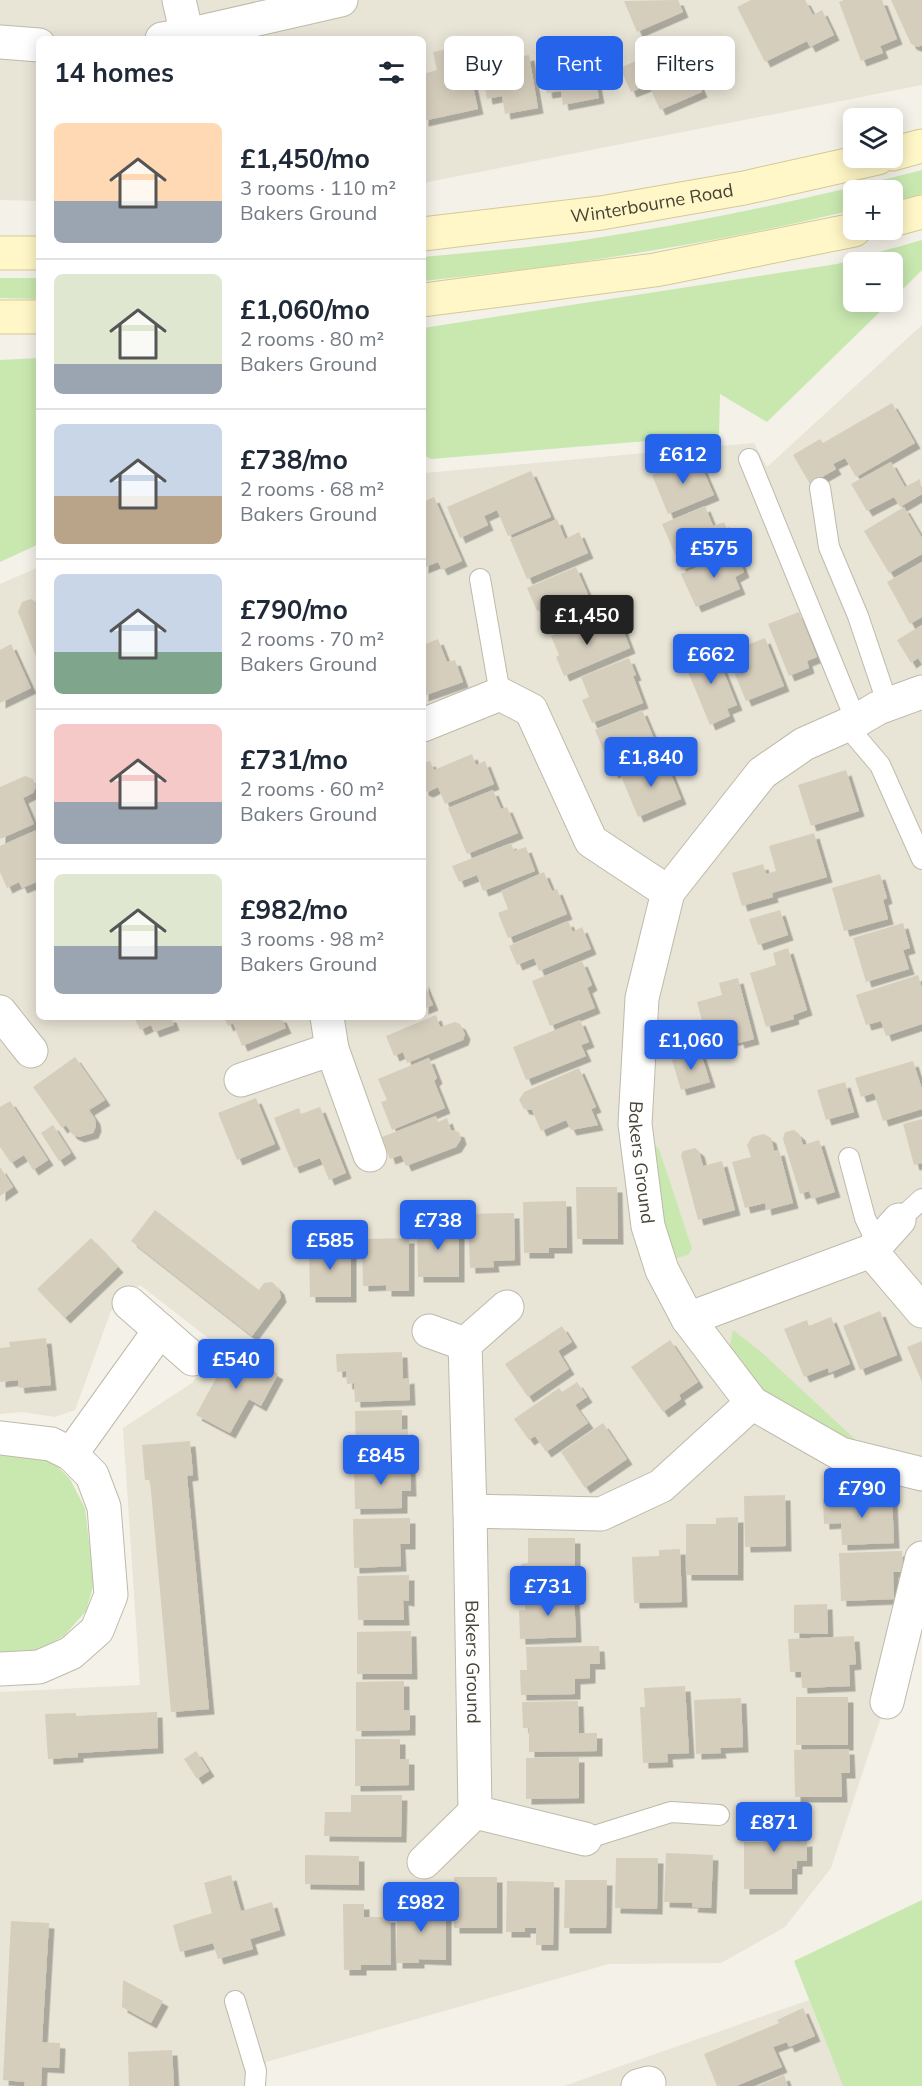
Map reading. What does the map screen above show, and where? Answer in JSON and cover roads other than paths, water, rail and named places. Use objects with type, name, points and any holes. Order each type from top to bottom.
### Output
[{"type":"main road","points":[[903,151],[922,146]]},
{"type":"main road","name":"Winterbourne Road","points":[[426,234],[601,213],[744,188],[843,166]]},
{"type":"main road","points":[[903,216],[922,212]]},
{"type":"main road","points":[[426,300],[655,270],[843,232]]},
{"type":"main road","points":[[0,253],[36,253]]},
{"type":"main road","points":[[0,317],[36,317]]},
{"type":"street","points":[[175,36],[179,0]]},
{"type":"street","points":[[179,36],[341,0]]},
{"type":"street","points":[[0,42],[36,45]]},
{"type":"street","name":"Bakers Ground","points":[[922,692],[888,705],[804,744],[762,773],[668,892],[642,998],[635,1124],[648,1226],[662,1270],[688,1319],[752,1403],[841,1454],[922,1474]]},
{"type":"street","points":[[426,724],[500,694],[531,710],[591,841],[668,892]]},
{"type":"street","points":[[0,1012],[31,1051]]},
{"type":"street","points":[[327,1020],[332,1049],[370,1155]]},
{"type":"street","points":[[241,1080],[332,1049]]},
{"type":"street","points":[[688,1319],[892,1228],[922,1311]]},
{"type":"street","points":[[129,1303],[193,1359]]},
{"type":"street","points":[[429,1331],[465,1344],[507,1307]]},
{"type":"street","points":[[71,1454],[160,1330]]},
{"type":"street","name":"Bakers Ground","points":[[465,1344],[475,1812]]},
{"type":"street","points":[[470,1511],[601,1514],[661,1486],[752,1403]]},
{"type":"street","points":[[0,1438],[51,1444],[71,1454],[92,1475],[104,1507],[111,1595],[97,1630],[71,1653],[39,1667],[0,1669]]},
{"type":"street","points":[[887,1702],[922,1558]]},
{"type":"street","points":[[424,1862],[475,1812],[585,1839]]},
{"type":"lane","points":[[748,459],[851,723],[879,765],[922,859]]},
{"type":"lane","points":[[820,488],[829,547],[858,616],[888,705]]},
{"type":"lane","points":[[480,579],[500,694]]},
{"type":"lane","points":[[849,1158],[865,1218],[892,1228]]},
{"type":"lane","points":[[585,1839],[671,1812],[719,1815]]},
{"type":"lane","points":[[235,2001],[256,2071],[255,2086]]}]
